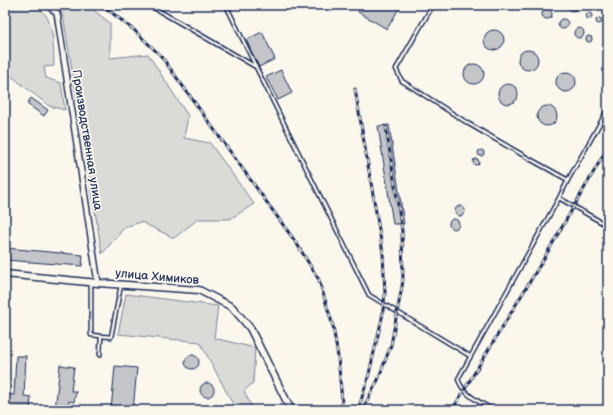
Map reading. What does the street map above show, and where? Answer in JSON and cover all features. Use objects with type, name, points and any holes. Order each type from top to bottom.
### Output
[{"type":"street","name":"Производственная улица","points":[[47,5],[57,13],[98,283]]},
{"type":"street","name":"улица Химиков","points":[[5,274],[98,283],[199,290],[232,307],[250,328],[291,410]]},
{"type":"lane","points":[[149,5],[256,67]]},
{"type":"lane","points":[[226,5],[369,295],[470,356]]},
{"type":"lane","points":[[433,5],[396,69],[402,80],[469,124],[568,180]]},
{"type":"lane","points":[[493,410],[470,397],[460,385],[458,379],[608,109]]},
{"type":"lane","points":[[559,198],[608,226]]},
{"type":"lane","points":[[91,282],[91,335],[112,337],[121,284]]},
{"type":"lane","points":[[100,355],[101,336]]},
{"type":"shaded area","points":[[5,5],[30,5],[38,8],[45,14],[49,21],[53,39],[54,66],[44,67],[46,78],[61,83],[65,110],[49,106],[5,71]]},
{"type":"shaded area","points":[[59,5],[87,5],[110,23],[110,58],[148,54],[188,116],[184,138],[210,143],[254,204],[230,219],[198,219],[174,238],[141,222],[125,227],[102,254],[64,21]]},
{"type":"shaded area","points":[[126,294],[218,306],[214,338],[255,348],[253,383],[244,391],[253,410],[236,410],[200,342],[118,334]]},
{"type":"building","points":[[231,5],[241,5],[233,9]]},
{"type":"building","points":[[362,5],[401,5],[387,29],[358,12]]},
{"type":"building","points":[[527,5],[537,6],[535,9],[531,10],[528,9]]},
{"type":"building","points":[[569,5],[578,5],[578,7],[576,10],[572,11],[569,9]]},
{"type":"building","points":[[547,9],[552,14],[547,19],[542,14]]},
{"type":"building","points":[[589,13],[592,16],[589,19],[586,16]]},
{"type":"building","points":[[599,18],[602,21],[599,24],[596,21]]},
{"type":"building","points":[[563,19],[568,24],[563,29],[558,24]]},
{"type":"building","points":[[579,28],[584,33],[579,38],[574,33]]},
{"type":"building","points":[[494,30],[501,33],[504,40],[501,47],[494,50],[487,47],[484,40],[487,33]]},
{"type":"building","points":[[262,32],[275,59],[259,67],[246,40]]},
{"type":"building","points":[[589,36],[592,39],[589,42],[586,39]]},
{"type":"building","points":[[528,50],[535,53],[538,60],[535,67],[528,70],[521,67],[518,60],[521,53]]},
{"type":"building","points":[[474,64],[481,67],[484,74],[481,81],[474,84],[467,81],[464,74],[467,67]]},
{"type":"building","points":[[281,70],[292,93],[278,100],[266,77]]},
{"type":"building","points":[[566,72],[573,75],[576,82],[573,89],[566,92],[559,89],[556,82],[559,75]]},
{"type":"building","points":[[508,84],[515,87],[518,94],[515,101],[508,104],[501,101],[498,94],[501,87]]},
{"type":"building","points":[[31,98],[48,110],[44,116],[27,104]]},
{"type":"building","points":[[547,106],[554,109],[557,116],[554,123],[547,126],[540,123],[537,116],[540,109]]},
{"type":"building","points":[[389,125],[404,224],[393,224],[378,126]]},
{"type":"building","points":[[481,150],[484,153],[481,156],[478,153]]},
{"type":"building","points":[[476,159],[479,162],[476,165],[473,162]]},
{"type":"building","points":[[458,206],[462,206],[465,211],[462,216],[458,216],[455,213],[455,209]]},
{"type":"building","points":[[452,219],[456,219],[459,224],[456,229],[452,229],[449,226],[449,222]]},
{"type":"building","points":[[5,248],[83,255],[82,266],[5,260]]},
{"type":"building","points":[[192,355],[197,357],[199,362],[197,367],[192,369],[187,367],[185,362],[187,357]]},
{"type":"building","points":[[16,356],[26,356],[24,396],[31,397],[30,410],[5,410],[6,394],[14,395]]},
{"type":"building","points":[[60,365],[74,367],[71,391],[76,391],[74,402],[69,401],[68,410],[55,410]]},
{"type":"building","points":[[115,366],[137,368],[133,410],[111,410]]},
{"type":"building","points":[[207,383],[212,385],[214,390],[212,395],[207,397],[202,395],[200,390],[202,385]]},
{"type":"building","points":[[217,406],[222,407],[224,410],[212,410]]},
{"type":"railway","points":[[102,5],[134,30],[161,56],[297,244],[319,280],[333,326],[338,357],[342,401],[341,410]]},
{"type":"railway","points":[[355,89],[383,253],[385,294],[382,318],[368,378],[358,410]]},
{"type":"railway","points":[[362,410],[378,380],[391,345],[403,281],[402,231],[386,127]]},
{"type":"railway","points":[[452,410],[546,255],[608,147]]}]
